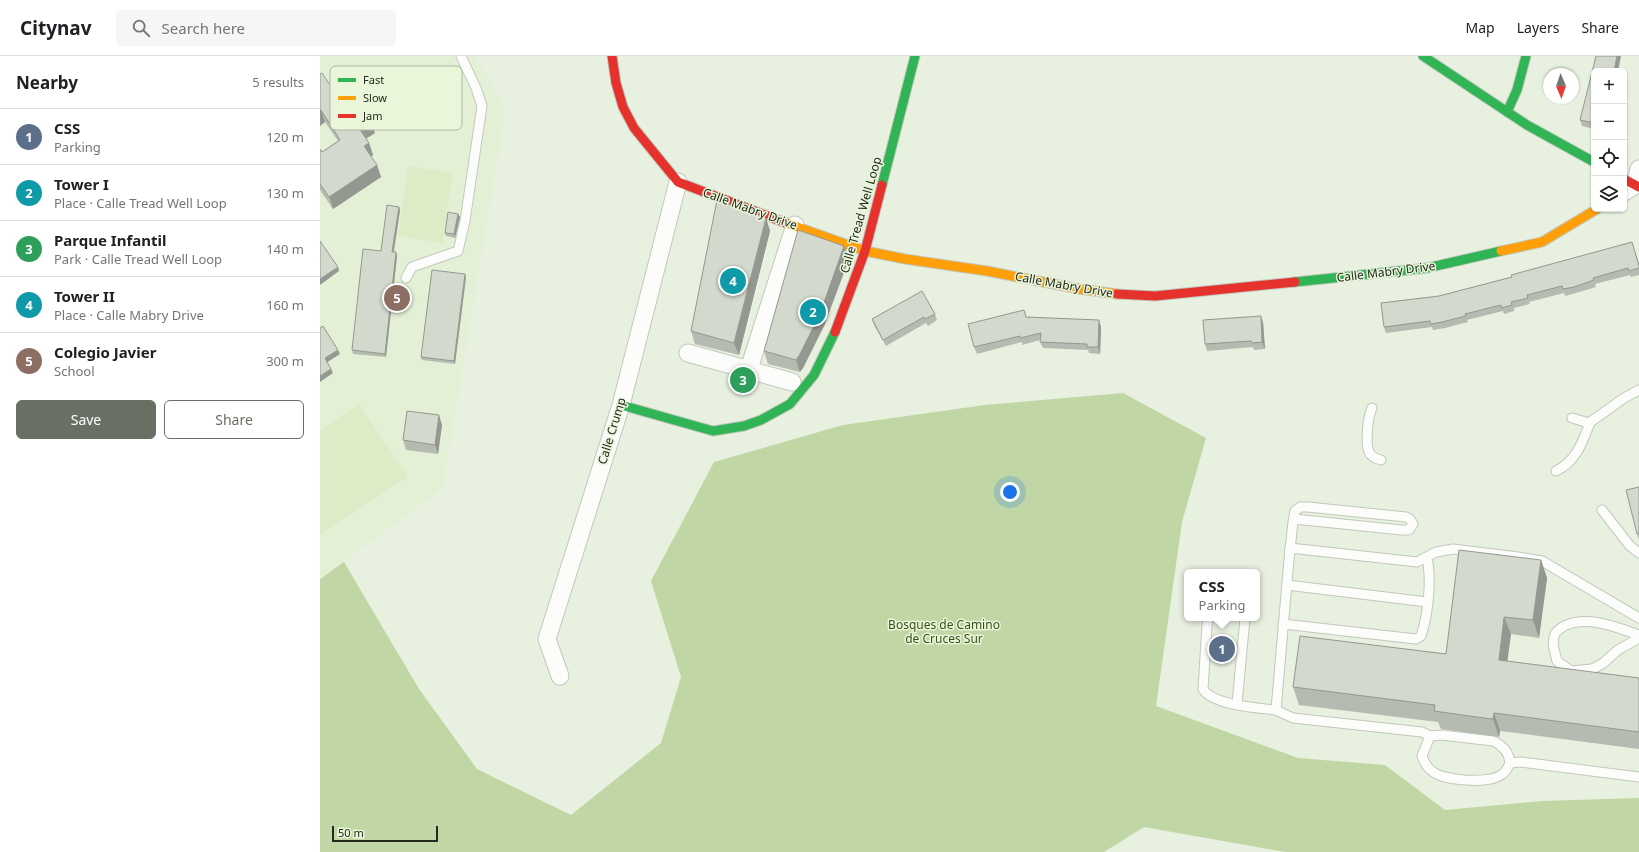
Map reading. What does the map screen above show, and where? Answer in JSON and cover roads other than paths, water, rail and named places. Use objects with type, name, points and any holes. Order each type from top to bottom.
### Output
[{"type":"street","name":"Calle Mabry Drive","points":[[612,56],[616,83],[623,107],[634,128],[678,182],[743,208],[795,225],[865,251],[905,259],[988,271],[1079,289],[1115,294],[1155,296],[1381,274],[1427,268],[1542,242],[1591,212]]},
{"type":"street","name":"Calle Tread Well Loop","points":[[621,405],[713,431],[744,426],[761,420],[790,404],[814,375],[836,331],[865,251],[915,56]]},
{"type":"street","points":[[1423,56],[1527,125],[1591,160]]},
{"type":"street","points":[[1507,112],[1518,90],[1526,56]]},
{"type":"street","name":"Calle Crump","points":[[560,676],[546,639],[621,405],[678,182]]},
{"type":"street","points":[[749,369],[795,225]]},
{"type":"street","points":[[688,354],[749,369],[792,382]]},
{"type":"lane","points":[[406,278],[412,267],[458,250],[465,221],[482,106],[476,88],[461,56]]},
{"type":"lane","points":[[1556,471],[1563,468],[1575,456],[1581,447],[1589,423],[1624,398],[1639,390]]},
{"type":"lane","points":[[1372,408],[1368,424],[1369,452],[1375,458],[1381,460]]},
{"type":"lane","points":[[1572,418],[1589,423]]},
{"type":"lane","points":[[1276,710],[1286,585],[1290,548],[1295,511],[1300,507],[1308,507],[1406,517],[1410,519],[1413,524],[1409,530],[1401,530],[1294,519]]},
{"type":"lane","points":[[1602,510],[1626,540],[1639,553]]},
{"type":"lane","points":[[1290,548],[1417,562],[1436,552],[1453,549],[1542,561],[1639,618]]},
{"type":"lane","points":[[1283,624],[1416,638],[1421,636],[1425,624],[1430,574],[1427,558]]},
{"type":"lane","points":[[1286,585],[1427,602]]},
{"type":"lane","points":[[1208,621],[1203,689],[1206,694],[1213,698],[1237,704],[1276,710],[1293,718],[1422,732],[1430,736],[1442,735],[1493,741],[1499,744],[1510,756],[1510,763],[1507,770],[1501,775],[1490,780],[1457,779],[1440,776],[1432,772],[1425,764],[1422,756],[1430,736]]},
{"type":"lane","points":[[1237,704],[1245,621]]},
{"type":"lane","points":[[1639,635],[1609,625],[1587,621],[1572,622],[1561,627],[1555,633],[1553,644],[1557,661],[1571,671],[1592,668],[1602,664],[1618,650],[1639,638]]},
{"type":"lane","points":[[1510,763],[1521,762],[1639,777]]},
{"type":"place","name":"Tower II","points":[[733,281]]},
{"type":"place","name":"Colegio Javier","points":[[397,298]]},
{"type":"place","name":"Tower I","points":[[813,312]]},
{"type":"place","name":"Parque Infantil","points":[[743,380]]},
{"type":"place","name":"CSS","points":[[1222,649]]},
{"type":"park label","name":"Bosques de Camino de Cruces Sur","points":[[944,632]]}]
